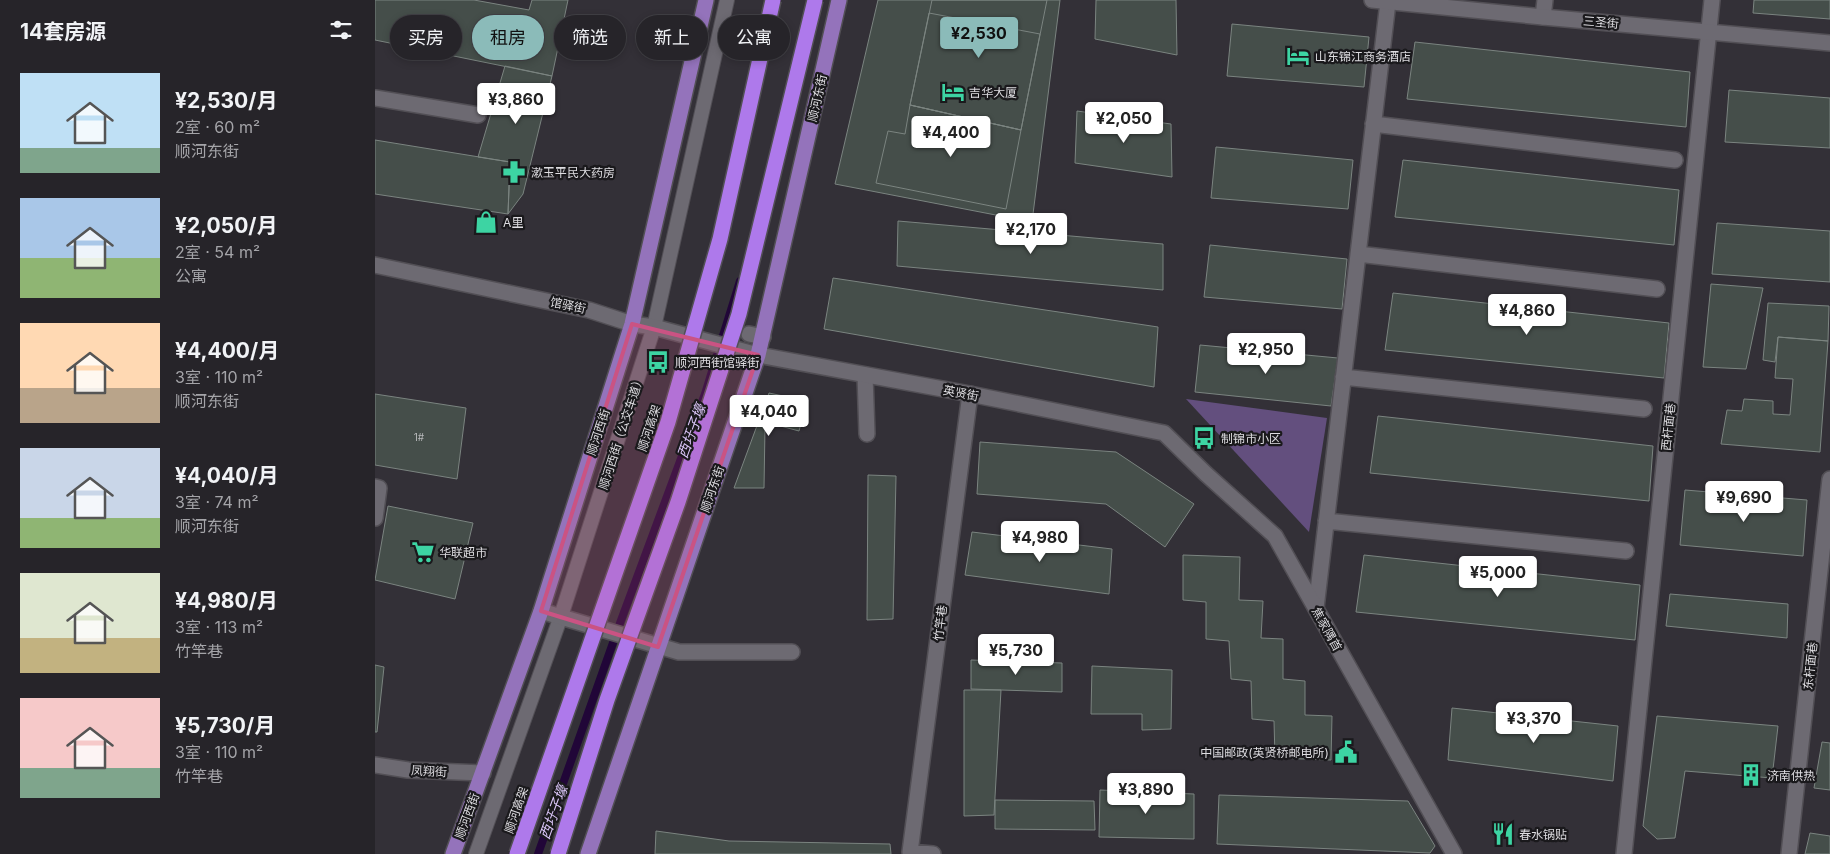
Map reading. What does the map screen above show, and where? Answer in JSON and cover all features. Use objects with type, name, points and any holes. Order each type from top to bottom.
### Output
[{"type":"highway","name":"顺河高架","points":[[517,854],[667,422],[720,239],[773,0]]},
{"type":"highway","points":[[558,854],[607,700],[678,502],[739,314],[815,0]]},
{"type":"main road","name":"顺河西街","points":[[453,854],[541,612],[632,324],[706,0]]},
{"type":"main road","name":"顺河东街","points":[[588,854],[758,355],[756,335],[839,0]]},
{"type":"street","name":"三圣街","points":[[1372,0],[1830,43]]},
{"type":"street","points":[[1543,17],[1545,0]]},
{"type":"street","name":"西杆面巷","points":[[1625,854],[1712,0]]},
{"type":"street","points":[[1316,608],[1388,2]]},
{"type":"street","points":[[375,98],[478,115]]},
{"type":"street","points":[[1373,124],[1675,160]]},
{"type":"street","points":[[1358,254],[1657,289]]},
{"type":"street","name":"馆驿街","points":[[375,265],[589,310],[632,324],[654,327],[758,355]]},
{"type":"street","name":"英贤街","points":[[758,355],[969,394],[1164,433]]},
{"type":"street","points":[[865,375],[867,434]]},
{"type":"street","points":[[1343,377],[1644,409]]},
{"type":"street","name":"竹竿巷","points":[[933,854],[910,852],[969,394]]},
{"type":"street","name":"焦家隅首","points":[[1164,433],[1275,536],[1454,854]]},
{"type":"street","name":"东杆面巷","points":[[1789,854],[1830,479]]},
{"type":"street","points":[[375,487],[379,488],[375,518]]},
{"type":"street","points":[[1326,521],[1626,551]]},
{"type":"street","points":[[541,612],[561,616],[679,652],[792,652]]},
{"type":"street","name":"凤翔街","points":[[375,765],[408,770],[483,773]]},
{"type":"lane","name":"顺河西街（公交车道）","points":[[476,854],[561,616],[654,327],[727,0]]},
{"type":"highlighted area","points":[[632,324],[758,355],[658,647],[541,611]]},
{"type":"shaded area","points":[[1186,399],[1327,418],[1309,532]]},
{"type":"building","points":[[375,0],[474,0],[529,10],[532,0],[568,0],[565,15],[554,15],[555,60],[552,76],[473,60],[544,60],[544,15],[472,15],[472,60],[462,58],[462,15],[390,15],[390,43],[375,40]]},
{"type":"building","name":"吉华大厦","points":[[878,0],[1060,0],[1032,222],[835,184]]},
{"type":"building","name":"吉华大厦","points":[[932,0],[1047,0],[1021,130],[910,105]]},
{"type":"building","points":[[1096,0],[1176,0],[1177,55],[1095,39]]},
{"type":"building","points":[[1754,0],[1830,0],[1830,19],[1753,13]]},
{"type":"building","name":"吉华大厦","points":[[929,13],[1040,34],[1021,130],[910,105]]},
{"type":"building","name":"山东锦江商务酒店","points":[[1232,24],[1369,37],[1364,87],[1227,76]]},
{"type":"building","points":[[1415,42],[1690,72],[1686,127],[1407,99]]},
{"type":"building","points":[[505,66],[552,76],[523,194],[508,214],[510,162],[478,157]]},
{"type":"building","points":[[1729,90],[1830,98],[1830,148],[1725,142]]},
{"type":"building","points":[[910,105],[1021,130],[1006,209],[876,183],[888,131],[905,134]]},
{"type":"building","points":[[1077,111],[1171,124],[1172,177],[1075,163]]},
{"type":"building","points":[[375,140],[510,162],[508,214],[375,194]]},
{"type":"building","points":[[1216,147],[1353,160],[1348,209],[1211,198]]},
{"type":"building","points":[[1403,160],[1679,190],[1674,245],[1395,217]]},
{"type":"building","points":[[898,221],[1163,244],[1163,290],[897,266]]},
{"type":"building","points":[[1717,223],[1830,231],[1830,282],[1712,274]]},
{"type":"building","points":[[1210,245],[1347,259],[1342,309],[1204,297]]},
{"type":"building","points":[[833,278],[1158,327],[1154,387],[824,329]]},
{"type":"building","points":[[1711,284],[1763,288],[1746,369],[1703,367]]},
{"type":"building","points":[[1393,293],[1669,323],[1664,378],[1385,350]]},
{"type":"building","points":[[1768,303],[1829,306],[1828,341],[1778,337],[1775,362],[1763,360]]},
{"type":"building","points":[[1778,337],[1828,341],[1820,452],[1721,444],[1727,410],[1742,411],[1744,399],[1773,401],[1773,414],[1790,415],[1793,379],[1775,378]]},
{"type":"building","points":[[1200,345],[1338,358],[1331,406],[1195,392]]},
{"type":"building","points":[[769,393],[807,401],[799,431],[773,424],[765,426],[764,488],[734,488]]},
{"type":"building","points":[[375,394],[466,408],[457,479],[375,465]]},
{"type":"building","points":[[1378,416],[1653,446],[1649,501],[1370,473]]},
{"type":"building","points":[[980,442],[1116,452],[1194,504],[1165,547],[1106,504],[977,494]]},
{"type":"building","points":[[868,475],[896,476],[893,619],[867,620]]},
{"type":"building","points":[[1685,490],[1807,500],[1803,556],[1680,545]]},
{"type":"building","name":"华联超市","points":[[388,506],[473,523],[455,599],[375,580]]},
{"type":"building","points":[[972,532],[1112,549],[1109,594],[965,575]]},
{"type":"building","points":[[1183,555],[1240,557],[1239,600],[1263,601],[1261,638],[1283,639],[1283,679],[1305,681],[1305,715],[1332,716],[1331,760],[1275,758],[1274,721],[1252,719],[1251,681],[1231,679],[1229,641],[1206,639],[1206,602],[1183,600]]},
{"type":"building","points":[[1364,555],[1640,585],[1635,640],[1356,612]]},
{"type":"building","points":[[1670,594],[1788,604],[1787,638],[1666,626]]},
{"type":"building","points":[[971,660],[1062,663],[1062,692],[971,689]]},
{"type":"building","points":[[375,665],[384,667],[377,732],[375,732]]},
{"type":"building","points":[[1092,666],[1172,670],[1171,729],[1142,730],[1142,714],[1091,714]]},
{"type":"building","points":[[964,690],[1001,690],[994,815],[964,816]]},
{"type":"building","points":[[1452,708],[1618,726],[1613,781],[1448,760]]},
{"type":"building","name":"济南供热","points":[[1657,716],[1778,726],[1772,778],[1685,771],[1675,838],[1657,839],[1643,826]]},
{"type":"building","points":[[1822,742],[1830,743],[1830,790],[1814,788]]},
{"type":"building","points":[[1100,790],[1194,794],[1194,839],[1099,837]]},
{"type":"building","points":[[1219,795],[1408,801],[1435,846],[1430,853],[1217,844]]},
{"type":"building","points":[[995,800],[1094,801],[1095,830],[995,829]]},
{"type":"building","points":[[656,831],[729,841],[890,844],[891,854],[655,854]]},
{"type":"building","points":[[1810,833],[1830,836],[1830,854],[1805,854]]},
{"type":"waterway","name":"西圩子壕","points":[[538,854],[620,623],[705,394],[740,281]]},
{"type":"place","name":"山东锦江商务酒店","points":[[1298,56]]},
{"type":"place","name":"吉华大厦","points":[[953,92]]},
{"type":"place","name":"漱玉平民大药房","points":[[514,172]]},
{"type":"place","name":"A里","points":[[486,222]]},
{"type":"place","name":"顺河西街馆驿街","points":[[658,362]]},
{"type":"place","name":"制锦市小区","points":[[1204,438]]},
{"type":"place","name":"华联超市","points":[[423,552]]},
{"type":"place","name":"中国邮政(英贤桥邮电所)","points":[[1346,752]]},
{"type":"place","name":"济南供热","points":[[1751,775]]},
{"type":"place","name":"春水锅贴","points":[[1503,834]]}]
